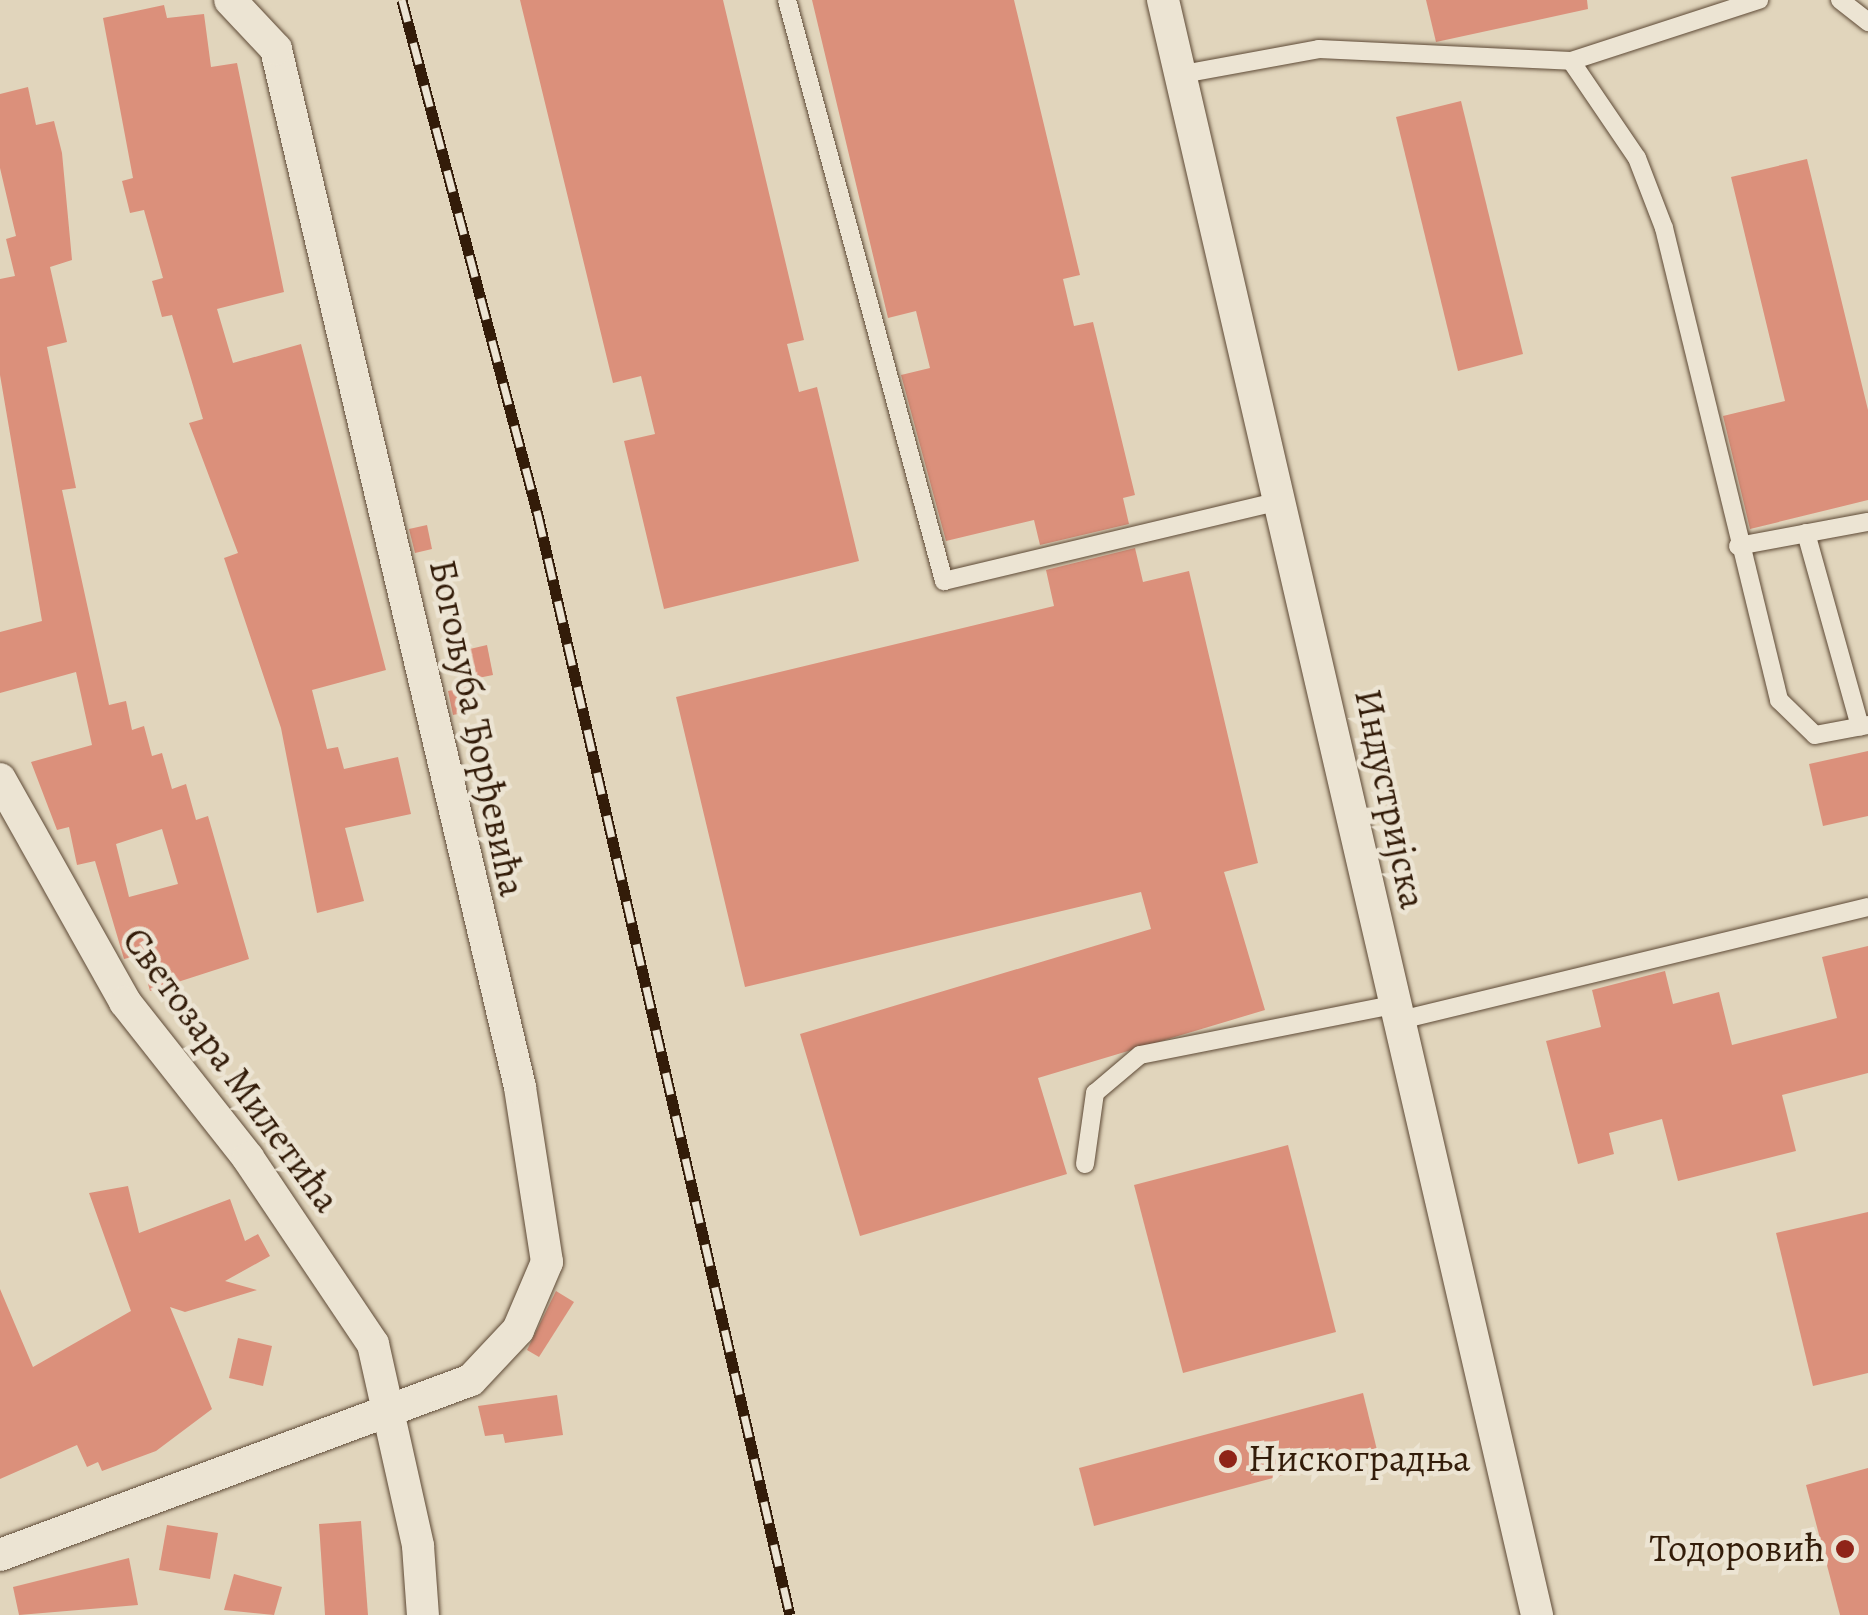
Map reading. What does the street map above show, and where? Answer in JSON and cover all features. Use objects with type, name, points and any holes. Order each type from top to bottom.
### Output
[{"type":"street","name":"Богољуба Ђорђевића","points":[[0,1555],[470,1380],[500,1357],[547,1262],[546,1216],[276,49],[230,0]]},
{"type":"street","name":"Индустријска","points":[[1163,0],[1537,1615]]},
{"type":"street","name":"Светозара Милетића","points":[[0,779],[124,1002],[248,1158],[373,1344],[382,1410],[418,1546],[422,1615]]},
{"type":"lane","points":[[787,0],[944,581],[1281,501]]},
{"type":"lane","points":[[1182,74],[1319,49],[1571,61],[1759,0]]},
{"type":"lane","points":[[1840,0],[1868,22]]},
{"type":"lane","points":[[1571,61],[1637,158],[1664,228],[1738,546],[1779,700],[1795,726],[1815,735],[1864,726],[1806,533]]},
{"type":"lane","points":[[1738,546],[1868,522]]},
{"type":"lane","points":[[1085,1164],[1095,1093],[1140,1056],[1395,1013],[1868,907]]},
{"type":"building","points":[[520,0],[723,0],[804,340],[787,344],[799,392],[817,387],[859,561],[664,609],[624,441],[655,434],[641,376],[613,383]]},
{"type":"building","points":[[812,0],[1014,0],[1080,275],[1063,279],[1074,326],[1093,322],[1135,495],[1123,498],[1129,524],[1040,545],[1034,520],[946,541],[901,375],[930,368],[916,311],[888,318]]},
{"type":"building","points":[[1426,0],[1587,0],[1588,9],[1436,42]]},
{"type":"building","points":[[164,5],[167,18],[204,14],[211,67],[237,63],[284,292],[217,309],[233,363],[301,344],[386,670],[312,690],[327,749],[338,747],[344,769],[398,757],[411,814],[345,828],[364,901],[317,913],[281,728],[224,558],[238,553],[189,423],[203,419],[172,315],[162,317],[152,281],[163,278],[144,210],[130,213],[122,181],[133,178],[103,18]]},
{"type":"building","points":[[28,87],[36,125],[54,121],[62,153],[72,260],[50,267],[67,342],[47,347],[76,488],[62,490],[109,705],[126,701],[132,730],[144,726],[152,756],[162,753],[172,789],[186,784],[196,820],[208,816],[249,959],[150,991],[140,955],[124,959],[95,861],[77,865],[69,827],[57,830],[31,762],[92,745],[76,672],[0,693],[0,632],[42,621],[0,375],[0,279],[15,276],[6,239],[16,236],[0,168],[0,94]],"holes":[[[162,829],[178,884],[129,897],[116,844]]]},
{"type":"building","points":[[1461,101],[1523,354],[1458,371],[1396,117]]},
{"type":"building","points":[[1807,159],[1868,410],[1868,500],[1750,529],[1723,416],[1785,401],[1731,177]]},
{"type":"building","points":[[427,525],[432,549],[415,553],[409,529]]},
{"type":"building","points":[[1135,548],[1143,582],[1189,571],[1258,863],[1224,872],[1265,1010],[1038,1078],[1067,1174],[860,1236],[800,1034],[1151,929],[1141,892],[745,987],[676,697],[1054,606],[1046,570]]},
{"type":"building","points":[[487,645],[493,675],[463,681],[457,652]]},
{"type":"building","points":[[467,687],[472,711],[453,715],[448,691]]},
{"type":"building","points":[[1868,751],[1868,816],[1823,826],[1809,764]]},
{"type":"building","points":[[1868,946],[1868,1073],[1782,1095],[1796,1151],[1678,1181],[1662,1119],[1609,1133],[1614,1154],[1578,1164],[1546,1041],[1601,1027],[1592,990],[1665,971],[1673,1004],[1719,992],[1732,1045],[1837,1018],[1822,957]]},
{"type":"building","points":[[1288,1145],[1336,1332],[1183,1373],[1134,1185]]},
{"type":"building","points":[[128,1186],[139,1233],[230,1199],[245,1241],[258,1234],[270,1256],[225,1281],[257,1290],[185,1312],[170,1307],[212,1409],[156,1451],[102,1471],[98,1462],[87,1467],[77,1445],[0,1479],[0,1289],[33,1367],[131,1311],[89,1193]]},
{"type":"building","points":[[1868,1212],[1868,1373],[1813,1386],[1776,1233]]},
{"type":"building","points":[[556,1291],[574,1302],[539,1357],[527,1350]]},
{"type":"building","points":[[238,1338],[272,1346],[263,1386],[229,1378]]},
{"type":"building","name":"Нискоградња","points":[[1363,1393],[1377,1450],[1094,1526],[1079,1468]]},
{"type":"building","points":[[557,1395],[563,1435],[505,1443],[503,1434],[485,1436],[478,1406]]},
{"type":"building","name":"Тодоровић","points":[[1868,1468],[1868,1615],[1840,1615],[1806,1485]]},
{"type":"building","points":[[361,1521],[368,1615],[325,1615],[319,1524]]},
{"type":"building","points":[[167,1525],[218,1533],[210,1579],[159,1570]]},
{"type":"building","points":[[129,1558],[138,1605],[19,1615],[13,1587]]},
{"type":"building","points":[[234,1574],[282,1587],[274,1615],[224,1610]]},
{"type":"railway","points":[[402,0],[538,515],[790,1615]]},
{"type":"place","name":"Нискоградња","points":[[1228,1459]]},
{"type":"place","name":"Тодоровић","points":[[1845,1549]]}]
